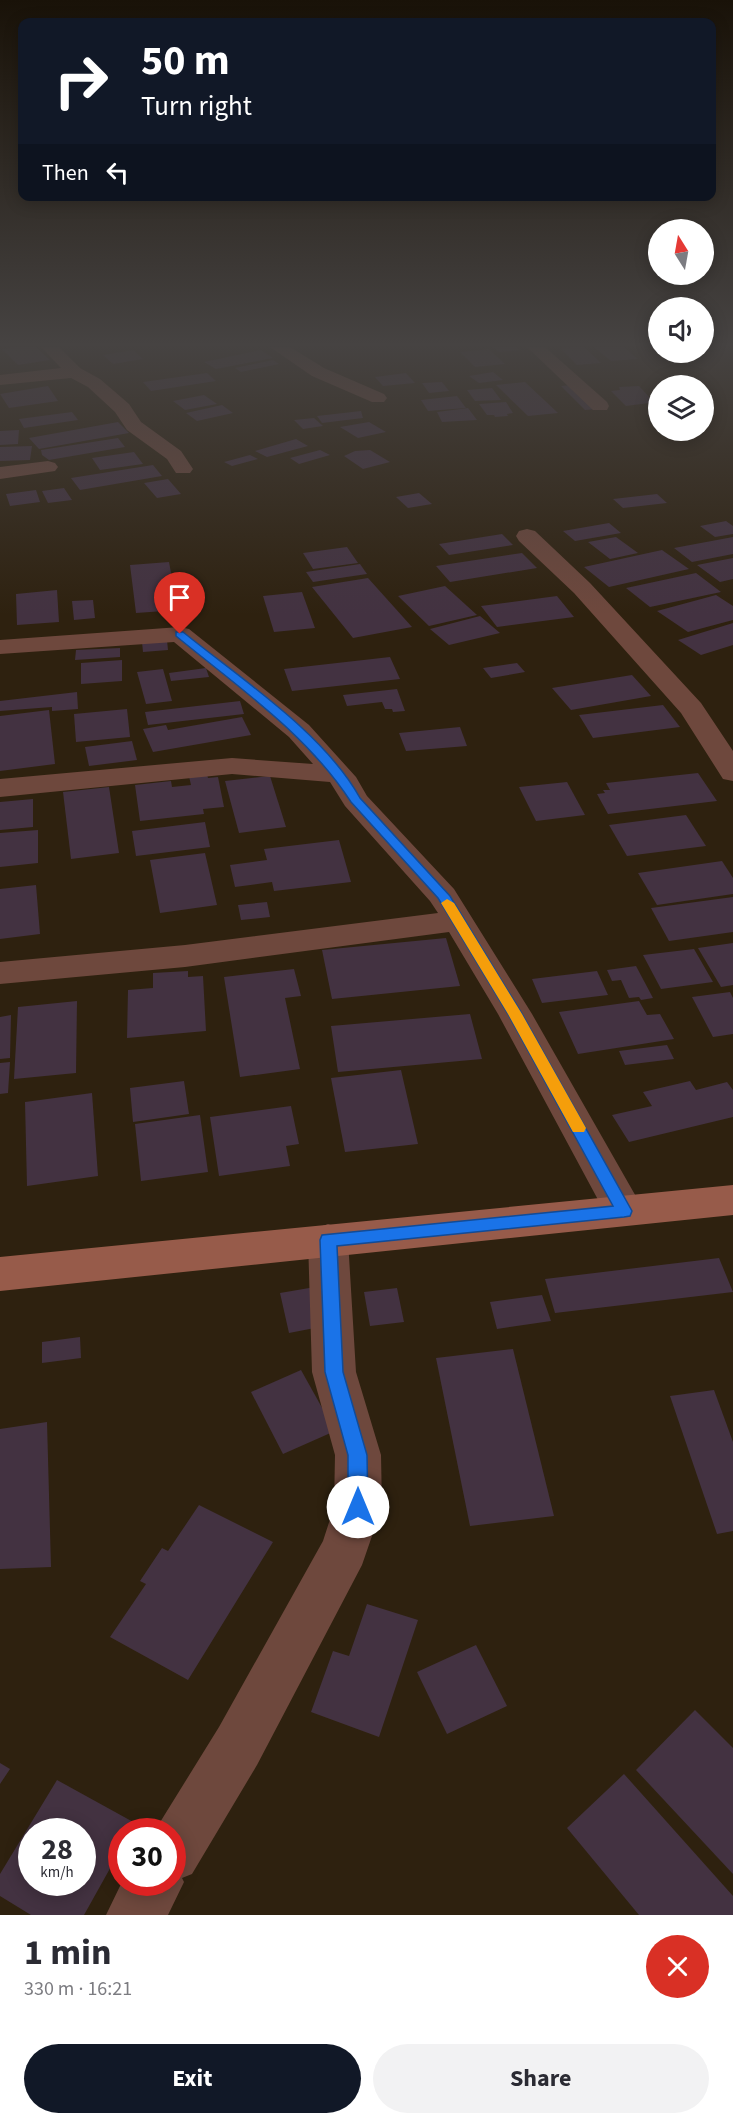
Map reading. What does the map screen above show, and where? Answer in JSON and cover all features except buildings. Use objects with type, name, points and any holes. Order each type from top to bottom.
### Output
[{"type":"main road","points":[[0,1274],[733,1200]]},
{"type":"street","points":[[148,436],[174,455],[183,469]]},
{"type":"street","points":[[0,473],[48,467]]},
{"type":"street","points":[[527,536],[582,588],[692,709],[733,773]]},
{"type":"street","points":[[0,647],[180,634],[299,731],[337,774],[355,800],[443,896],[515,1014],[624,1211]]},
{"type":"street","points":[[0,788],[232,766],[337,774]]},
{"type":"street","points":[[0,973],[185,956],[457,921]]},
{"type":"street","points":[[186,1831],[238,1746],[345,1549],[358,1507],[358,1455],[334,1372],[328,1240]]},
{"type":"street","points":[[135,1915],[147,1896]]},
{"type":"slow traffic","points":[[447,903],[515,1014],[578,1128]]},
{"type":"route","points":[[180,634],[299,731],[346,783],[355,800],[381,825],[443,896],[515,1014],[624,1211],[328,1240],[334,1372],[358,1455],[358,1507]]}]
